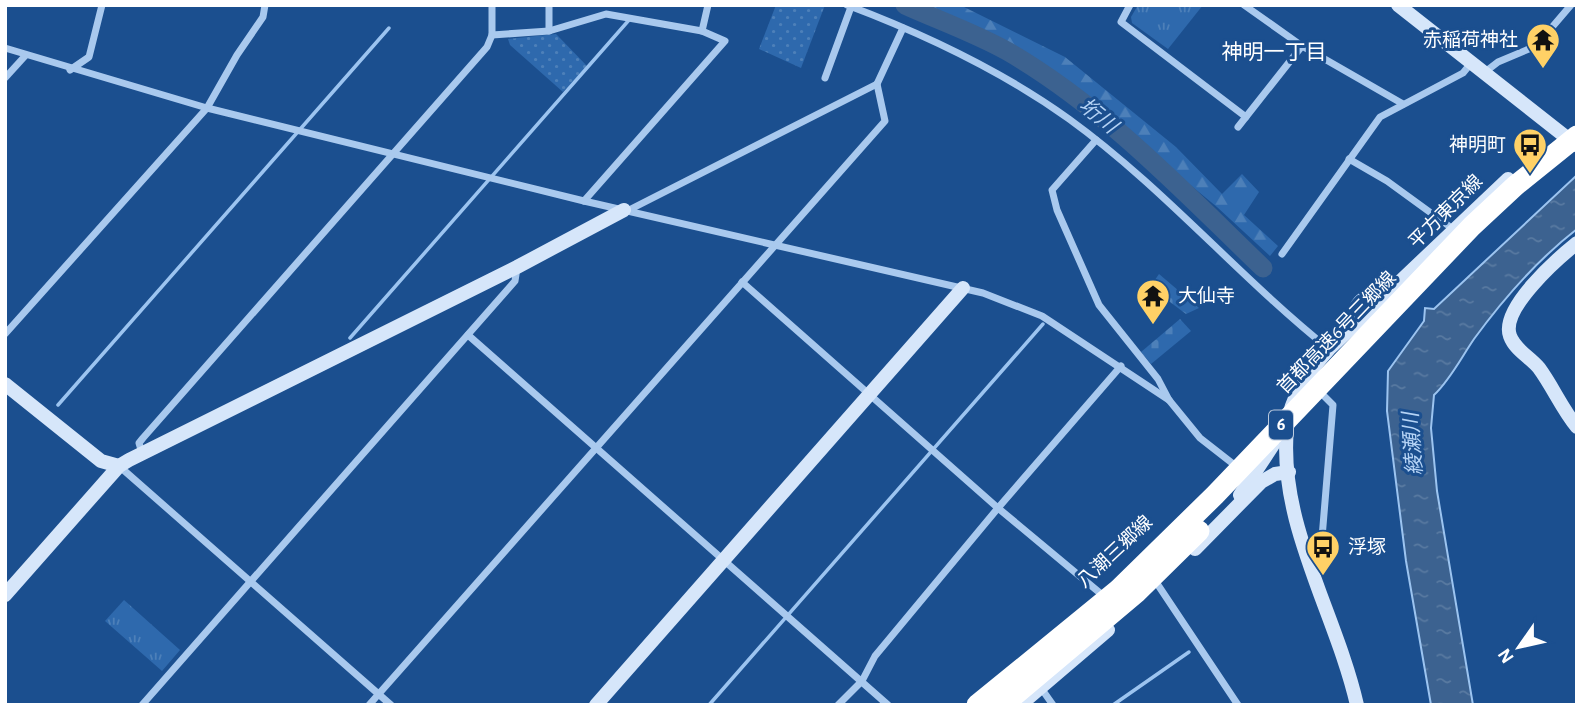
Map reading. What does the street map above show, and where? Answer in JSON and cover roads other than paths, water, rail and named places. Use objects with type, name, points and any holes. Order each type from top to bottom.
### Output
[{"type":"highway","name":"首都高速6号三郷線","points":[[977,705],[1118,590],[1215,495],[1472,226],[1570,136]]},
{"type":"highway","name":"首都高速6号三郷線","points":[[1003,705],[1136,593],[1226,504],[1481,236],[1577,154]]},
{"type":"main road","points":[[1398,5],[1570,136],[1577,146]]},
{"type":"main road","name":"平方東京線","points":[[1357,705],[1295,516],[1287,428],[1291,408],[1306,378],[1347,331],[1398,286],[1498,187],[1570,136],[1577,126]]},
{"type":"main road","points":[[5,595],[119,466],[626,211]]},
{"type":"main road","points":[[1577,243],[1516,305],[1508,326],[1513,342],[1539,369],[1577,427]]},
{"type":"main road","points":[[596,705],[963,288]]},
{"type":"main road","points":[[5,384],[101,461],[119,466]]},
{"type":"main road","points":[[1224,520],[1287,428]]},
{"type":"main road","name":"八潮三郷線","points":[[964,705],[1021,663],[1100,593],[1178,519],[1264,431],[1287,428]]},
{"type":"main road","points":[[1020,705],[1158,585],[1267,477],[1289,472]]},
{"type":"main road","points":[[1178,519],[1201,543]]},
{"type":"main road","points":[[1021,663],[1040,688]]},
{"type":"street","points":[[70,70],[89,57],[102,5]]},
{"type":"street","points":[[5,334],[207,108],[237,55],[263,17],[265,5]]},
{"type":"street","points":[[142,453],[139,443],[143,438],[487,47],[492,35],[492,5]]},
{"type":"street","points":[[549,5],[549,31]]},
{"type":"street","points":[[702,30],[708,5]]},
{"type":"street","points":[[1130,5],[1121,22],[1246,117]]},
{"type":"street","points":[[1244,5],[1302,46],[1403,104]]},
{"type":"street","points":[[1485,72],[1491,65],[1536,46],[1571,5]]},
{"type":"street","points":[[825,78],[849,6],[903,28],[1002,77],[1096,139],[1287,316],[1329,349]]},
{"type":"street","points":[[492,35],[549,31],[606,14],[702,30],[726,41],[584,201]]},
{"type":"street","points":[[369,705],[885,121],[877,84],[903,28]]},
{"type":"street","points":[[1238,127],[1302,46]]},
{"type":"street","points":[[5,48],[70,70],[207,108],[626,211],[963,288],[1042,316],[1169,400]]},
{"type":"street","points":[[5,78],[25,56]]},
{"type":"street","points":[[1282,254],[1380,117],[1463,74],[1473,62]]},
{"type":"street","points":[[626,211],[877,84]]},
{"type":"street","points":[[1096,139],[1052,190],[1057,210],[1099,305],[1158,379],[1169,400],[1200,438],[1232,463]]},
{"type":"street","points":[[1349,159],[1387,181],[1453,229]]},
{"type":"street","points":[[142,705],[515,281],[517,267]]},
{"type":"street","points":[[742,282],[998,508],[1100,593]]},
{"type":"street","points":[[468,335],[888,705]]},
{"type":"street","points":[[838,705],[862,681],[875,656],[998,508],[1121,366]]},
{"type":"street","points":[[1306,378],[1333,405],[1320,562],[1312,567]]},
{"type":"street","points":[[119,466],[391,705]]},
{"type":"street","points":[[1158,585],[1238,705]]},
{"type":"street","points":[[1040,688],[1053,705]]},
{"type":"water","name":"綾瀬川","points":[[1577,175],[1577,229],[1509,294],[1434,395],[1431,428],[1437,491],[1473,705],[1431,705],[1406,561],[1387,411],[1388,371],[1424,321],[1425,308],[1434,309]]},
{"type":"waterway","name":"垳川","points":[[905,5],[969,32],[1043,73],[1110,124],[1263,268]]},
{"type":"waterway","points":[[350,338],[629,20]]},
{"type":"waterway","points":[[58,405],[389,28]]},
{"type":"waterway","points":[[709,705],[1043,324]]},
{"type":"waterway","points":[[1113,705],[1189,652]]},
{"type":"place","name":"赤稲荷神社","points":[[1543,70]]},
{"type":"place","name":"神明町","points":[[1530,175]]},
{"type":"place","name":"大仙寺","points":[[1153,326]]},
{"type":"place","name":"浮塚","points":[[1323,577]]},
{"type":"district","name":"神明一丁目","points":[[1274,52]]}]
